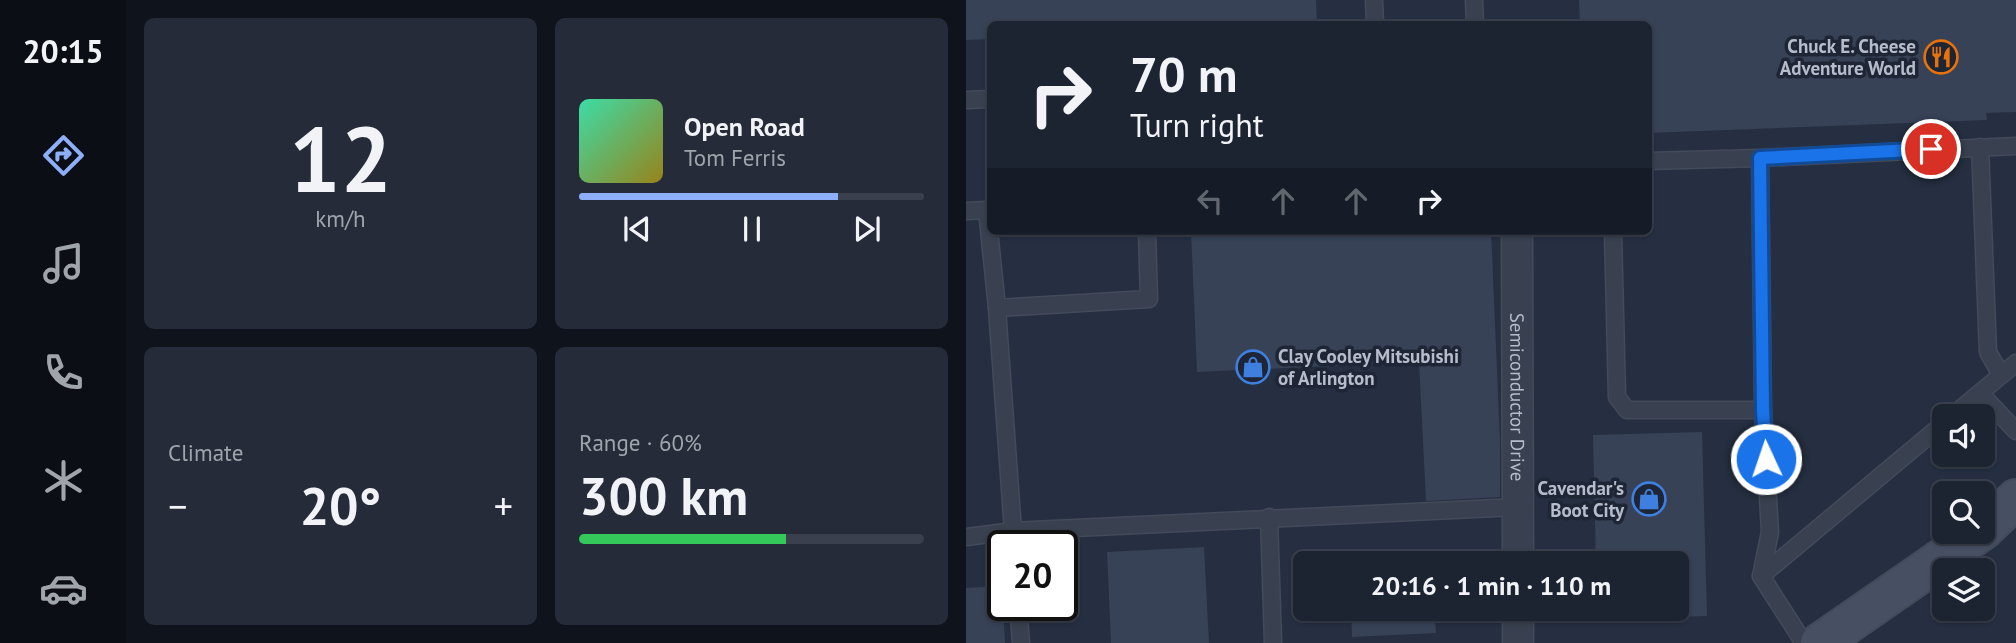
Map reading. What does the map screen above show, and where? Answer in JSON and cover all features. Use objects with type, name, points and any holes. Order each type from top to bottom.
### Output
[{"type":"main road","points":[[1995,518],[2016,499]]},
{"type":"main road","points":[[1820,643],[1962,544]]},
{"type":"street","name":"Semiconductor Drive","points":[[1517,235],[1518,551]]},
{"type":"street","points":[[1518,621],[1518,643]]},
{"type":"lane","points":[[1374,0],[1376,21]]},
{"type":"lane","points":[[1474,0],[1475,21]]},
{"type":"lane","points":[[966,100],[987,99]]},
{"type":"lane","points":[[1652,161],[2016,146]]},
{"type":"lane","points":[[1980,147],[1987,352],[2001,375]]},
{"type":"lane","points":[[1760,158],[1763,410],[1770,532],[1760,576],[1804,643]]},
{"type":"lane","points":[[966,211],[987,210]]},
{"type":"lane","points":[[990,235],[1012,530]]},
{"type":"lane","points":[[997,308],[1149,299],[1147,235]]},
{"type":"lane","points":[[1613,235],[1617,397],[1627,410],[1763,410]]},
{"type":"lane","points":[[1967,404],[2016,363]]},
{"type":"lane","points":[[1980,393],[2016,431]]},
{"type":"lane","points":[[1760,576],[1932,433]]},
{"type":"lane","points":[[1078,533],[1269,517],[1517,507]]},
{"type":"lane","points":[[1269,517],[1273,643]]},
{"type":"lane","points":[[966,537],[987,537]]},
{"type":"lane","points":[[1019,621],[1021,643]]},
{"type":"building","points":[[966,0],[1316,0],[1317,21],[987,21],[987,39],[966,40]]},
{"type":"building","points":[[1579,0],[2016,0],[2016,112],[1986,113],[1987,120],[1652,133],[1652,21],[1580,21]]},
{"type":"building","name":"Clay Cooley Mitsubishi of Arlington","points":[[1191,235],[1491,235],[1500,497],[1426,501],[1419,362],[1197,372]]},
{"type":"building","name":"Cavendar's Boot City","points":[[1702,432],[1707,616],[1689,617],[1689,551],[1596,551],[1593,435]]},
{"type":"building","points":[[1204,547],[1209,643],[1111,643],[1107,552]]},
{"type":"building","points":[[987,587],[987,621],[1004,621],[1005,643],[966,643],[966,588]]},
{"type":"building","points":[[1351,621],[1435,621],[1436,633],[1352,637]]},
{"type":"place","name":"Chuck E. Cheese Adventure World","points":[[1941,57]]},
{"type":"place","name":"Clay Cooley Mitsubishi of Arlington","points":[[1253,367]]},
{"type":"place","name":"Cavendar's Boot City","points":[[1649,499]]},
{"type":"route","points":[[1766,459],[1760,158],[1931,149]]}]
